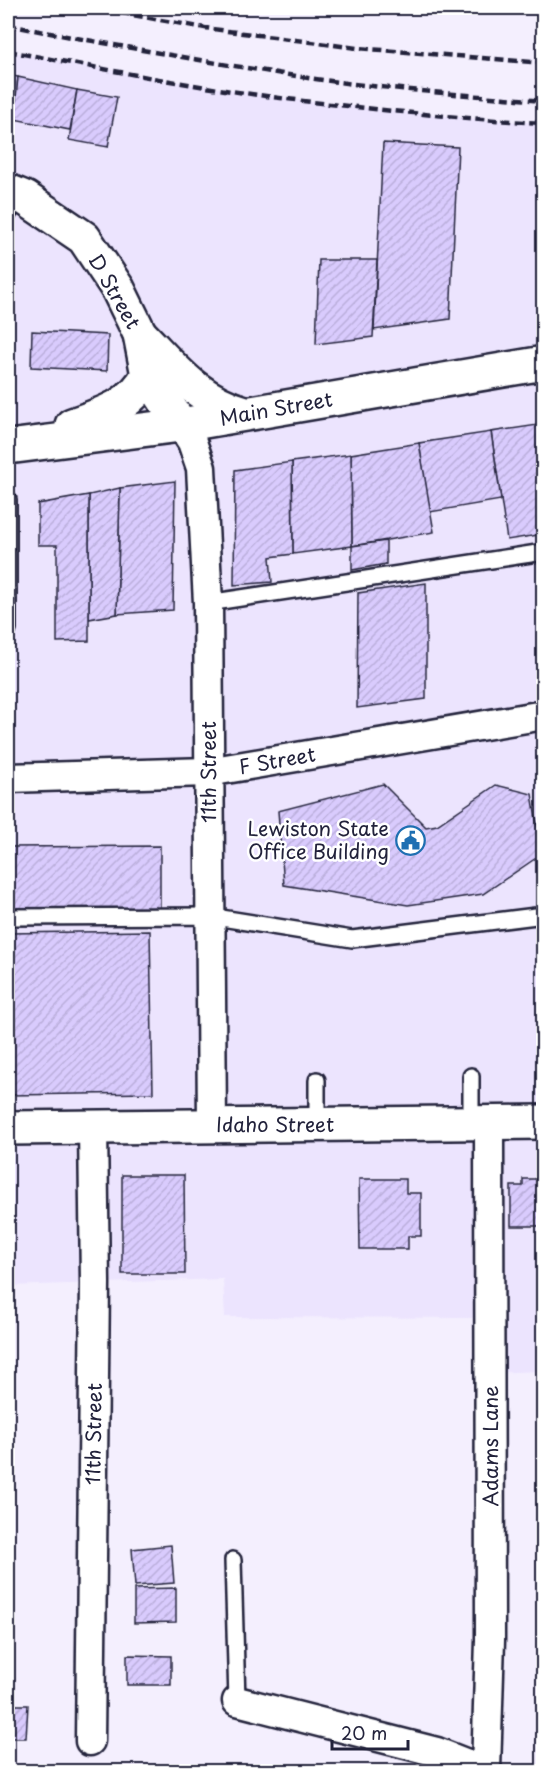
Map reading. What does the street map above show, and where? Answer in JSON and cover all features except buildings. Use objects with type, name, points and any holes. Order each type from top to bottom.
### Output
[{"type":"main road","name":"D Street","points":[[11,200],[84,238],[118,289],[140,334],[148,375],[181,425]]},
{"type":"main road","points":[[140,334],[194,389],[223,407],[245,413]]},
{"type":"main road","name":"Main Street","points":[[8,447],[181,425],[543,363]]},
{"type":"main road","points":[[8,447],[119,407],[137,393],[148,375]]},
{"type":"main road","name":"Idaho Street","points":[[8,1128],[543,1122]]},
{"type":"street","name":"11th Street","points":[[181,425],[192,442],[201,468],[208,603],[212,1125]]},
{"type":"street","name":"F Street","points":[[8,778],[208,772],[543,715]]},
{"type":"street","name":"Adams Lane","points":[[480,1123],[490,1640],[487,1771]]},
{"type":"street","name":"11th Street","points":[[90,1741],[95,1283],[93,1127]]},
{"type":"street","points":[[237,1701],[437,1752],[487,1771]]},
{"type":"lane","points":[[8,500],[8,629]]},
{"type":"lane","points":[[208,603],[543,552]]},
{"type":"lane","points":[[8,917],[209,916],[352,939],[543,915]]},
{"type":"lane","points":[[471,1076],[480,1123]]},
{"type":"lane","points":[[317,1080],[317,1124]]},
{"type":"lane","points":[[233,1560],[237,1701]]},
{"type":"shaded area","points":[[8,51],[167,80],[311,102],[487,120],[543,123],[543,1371],[490,1373],[489,1318],[225,1317],[223,1279],[8,1286]]},
{"type":"railway","points":[[94,8],[205,28],[357,48],[544,63]]},
{"type":"railway","points":[[8,25],[308,78],[396,89],[544,101]]},
{"type":"railway","points":[[8,51],[236,92],[428,114],[544,123]]},
{"type":"place","name":"Lewiston State Office Building","points":[[410,840]]}]
